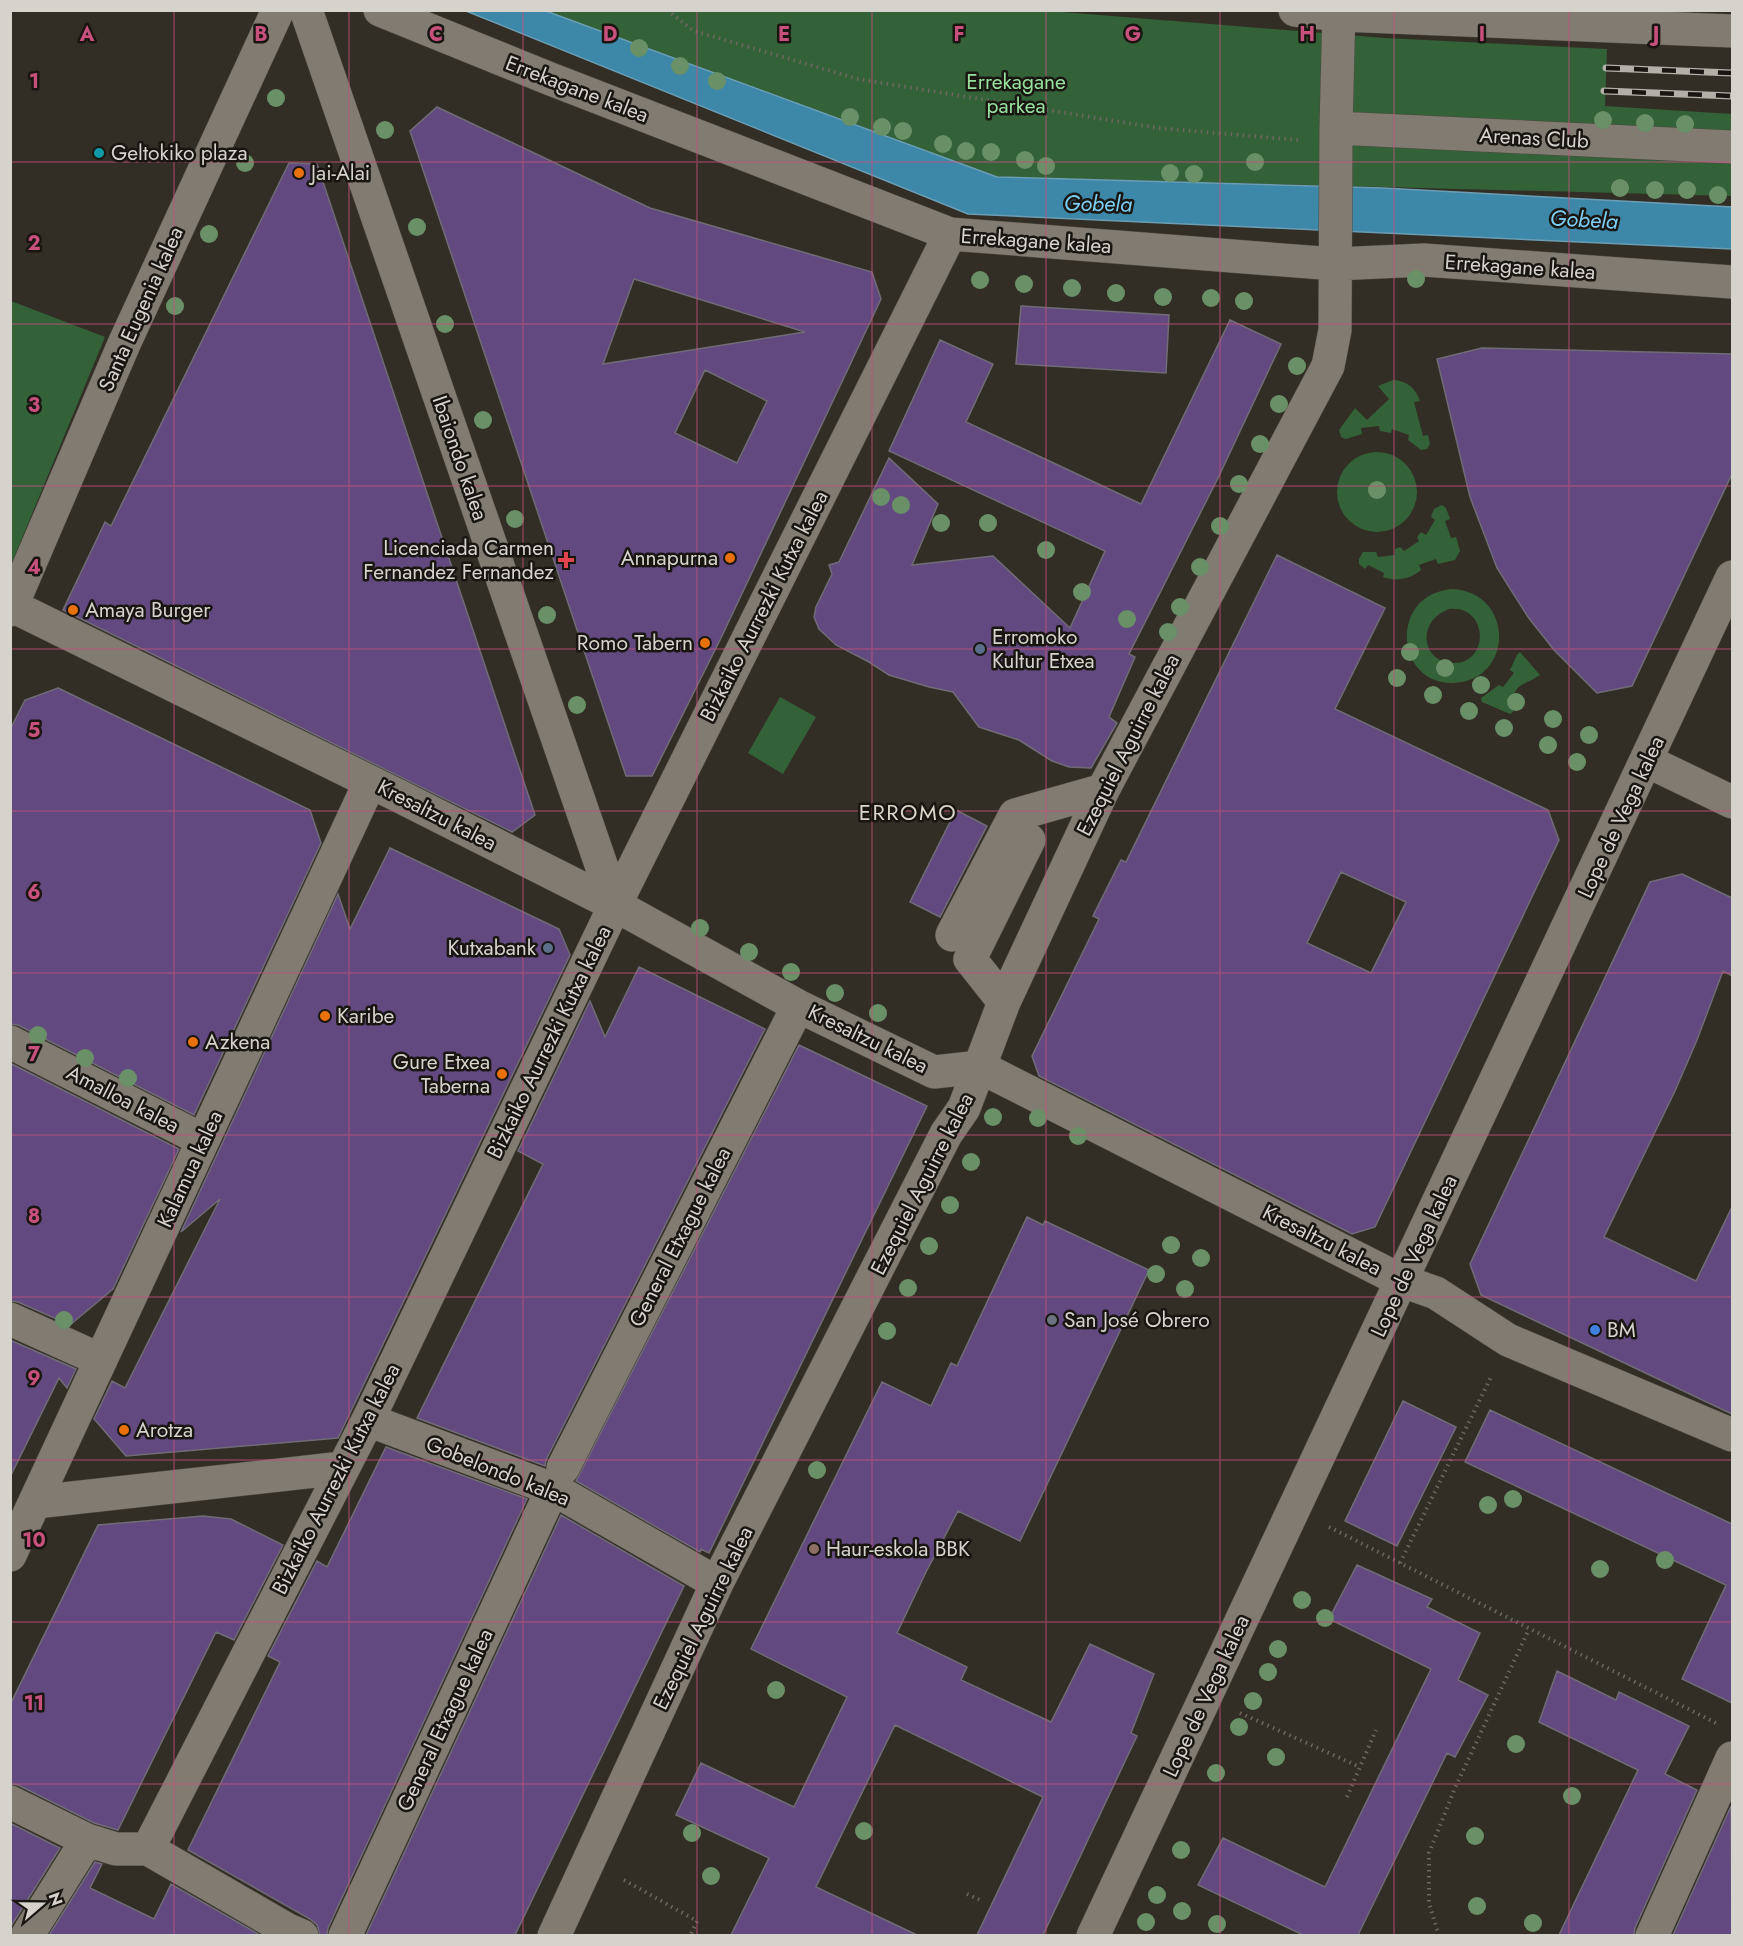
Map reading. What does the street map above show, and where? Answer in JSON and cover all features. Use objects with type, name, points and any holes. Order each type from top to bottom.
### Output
[{"type":"street","name":"Santa Eugenia kalea","points":[[11,607],[124,344],[278,10]]},
{"type":"street","name":"Ibaiondo kalea","points":[[306,10],[615,905]]},
{"type":"street","name":"Errekagane kalea","points":[[380,10],[548,78],[950,234],[1335,264],[1424,260],[1732,282]]},
{"type":"street","points":[[1295,10],[1732,31]]},
{"type":"street","points":[[1336,137],[1340,13]]},
{"type":"street","name":"Arenas Club","points":[[1336,137],[1732,147]]},
{"type":"street","name":"Ezequiel Aguirre kalea","points":[[554,1935],[717,1583],[941,1145],[964,1108],[1004,1002],[1103,790],[1328,366],[1335,330],[1336,137]]},
{"type":"street","name":"Bizkaiko Aurrezki Kutxa kalea","points":[[148,1849],[368,1420],[615,905],[950,234]]},
{"type":"street","name":"Lope de Vega kalea","points":[[1093,1935],[1732,577]]},
{"type":"street","name":"Kresaltzu kalea","points":[[11,607],[370,782],[615,905],[798,1006],[934,1072],[980,1067],[1402,1281],[1436,1293],[1508,1340],[1732,1435]]},
{"type":"street","points":[[1647,761],[1732,802]]},
{"type":"street","name":"Kalamua kalea","points":[[10,1555],[370,782]]},
{"type":"street","points":[[952,935],[1014,815],[1103,790]]},
{"type":"street","points":[[1004,1002],[970,959],[1029,840]]},
{"type":"street","name":"General Etxague kalea","points":[[563,1468],[798,1006]]},
{"type":"street","name":"Amalloa kalea","points":[[10,1042],[203,1140]]},
{"type":"street","points":[[10,1319],[101,1360]]},
{"type":"street","name":"Gobelondo kalea","points":[[368,1420],[555,1490],[717,1583]]},
{"type":"street","points":[[36,1502],[342,1468]]},
{"type":"street","name":"General Etxague kalea","points":[[345,1935],[544,1504]]},
{"type":"street","points":[[1652,1935],[1732,1758]]},
{"type":"street","points":[[10,1802],[87,1840],[116,1849],[148,1849],[292,1934]]},
{"type":"street","points":[[27,1935],[87,1840]]},
{"type":"path","points":[[667,10],[694,31],[858,79],[1158,128],[1302,140]]},
{"type":"path","points":[[1400,1563],[1508,1340]]},
{"type":"path","points":[[1294,1510],[1722,1726]]},
{"type":"path","points":[[1439,1935],[1429,1903],[1429,1853],[1455,1788],[1530,1629]]},
{"type":"path","points":[[1206,1697],[1360,1767]]},
{"type":"path","points":[[1347,1797],[1376,1730]]},
{"type":"path","points":[[589,1861],[697,1921],[690,1935]]},
{"type":"path","points":[[967,1894],[982,1901]]},
{"type":"green space","name":"Errekagane parkea","points":[[1038,10],[1385,38],[1607,49],[1605,106],[1732,114],[1732,196],[997,177],[542,11]]},
{"type":"green space","points":[[11,301],[105,337],[11,565]]},
{"type":"green space","points":[[1393,380],[1410,386],[1418,396],[1420,401],[1414,402],[1423,436],[1428,435],[1430,444],[1427,449],[1421,450],[1408,440],[1409,435],[1392,429],[1391,433],[1380,431],[1379,426],[1361,428],[1362,434],[1346,439],[1341,437],[1339,430],[1355,408],[1367,420],[1389,399],[1378,386]]},
{"type":"green space","points":[[1369,452],[1385,452],[1406,463],[1417,484],[1417,500],[1406,521],[1385,532],[1369,532],[1355,526],[1343,514],[1337,500],[1337,484],[1343,470],[1355,458]]},
{"type":"green space","points":[[1442,505],[1446,508],[1450,519],[1445,521],[1451,538],[1456,537],[1460,551],[1455,560],[1438,564],[1436,559],[1419,565],[1421,570],[1403,579],[1388,579],[1383,577],[1384,573],[1368,565],[1365,569],[1359,564],[1363,552],[1376,552],[1378,557],[1395,555],[1395,549],[1400,547],[1404,551],[1419,541],[1417,537],[1421,532],[1426,535],[1435,520],[1431,517],[1434,509]]},
{"type":"green space","points":[[1453,589],[1473,594],[1488,605],[1496,620],[1499,637],[1496,653],[1487,668],[1473,679],[1453,683],[1433,679],[1419,669],[1410,655],[1407,638],[1409,621],[1418,606],[1432,594]],"holes":[[[1449,609],[1462,610],[1472,616],[1478,625],[1479,645],[1474,654],[1465,661],[1453,663],[1442,661],[1429,649],[1427,631],[1431,622],[1438,615]]]},
{"type":"green space","points":[[1520,652],[1540,675],[1516,691],[1513,712],[1510,714],[1482,702],[1481,698],[1499,685],[1503,687],[1514,673],[1510,670]]},
{"type":"green space","points":[[780,697],[816,717],[783,774],[748,753]]},
{"type":"water","name":"Gobela","points":[[466,11],[546,11],[997,177],[1383,188],[1732,207],[1732,249],[968,214]]},
{"type":"building","points":[[437,107],[650,208],[872,272],[881,299],[721,638],[652,776],[626,776],[410,131]],"holes":[[[634,279],[805,332],[603,364]],[[705,370],[767,401],[737,463],[675,433]]]},
{"type":"building","points":[[289,163],[317,164],[535,815],[512,832],[63,610],[105,522],[111,526]]},
{"type":"building","points":[[1021,306],[1169,315],[1166,373],[1016,364]]},
{"type":"building","points":[[1230,320],[1281,344],[1219,476],[1129,654],[1135,657],[1109,717],[1117,723],[1091,768],[1069,767],[1052,761],[1019,740],[979,727],[953,692],[889,675],[836,645],[819,629],[814,617],[816,607],[832,574],[829,565],[839,562],[889,458],[938,504],[912,565],[993,556],[1070,628],[1105,551],[889,451],[940,340],[993,364],[966,422],[1141,504]]},
{"type":"building","points":[[1482,348],[1732,354],[1732,474],[1632,686],[1597,693],[1554,650],[1528,617],[1497,568],[1470,497],[1437,359]]},
{"type":"building","points":[[1277,555],[1385,608],[1335,709],[1548,810],[1559,840],[1375,1227],[1352,1234],[1039,1076],[1032,1056],[1099,919],[1093,916],[1121,860],[1126,862]],"holes":[[[1341,872],[1406,902],[1371,973],[1307,943]]]},
{"type":"building","points":[[58,688],[310,810],[321,843],[194,1115],[18,1025],[10,1024],[10,730],[25,700]]},
{"type":"building","points":[[956,810],[987,826],[940,917],[910,902]]},
{"type":"building","points":[[390,848],[559,929],[570,955],[338,1438],[126,1456],[94,1419],[112,1381],[125,1388],[220,1199],[181,1232],[338,894],[350,929]]},
{"type":"building","points":[[1682,874],[1732,898],[1732,976],[1723,971],[1675,1091],[1604,1237],[1696,1281],[1732,1207],[1732,1414],[1481,1295],[1470,1264],[1650,882]]},
{"type":"building","points":[[639,967],[765,1029],[546,1460],[545,1466],[417,1418],[543,1164],[518,1151],[590,1001],[605,1037]]},
{"type":"building","points":[[799,1045],[927,1106],[709,1553],[701,1549],[700,1552],[576,1481]]},
{"type":"building","points":[[10,1063],[179,1149],[113,1289],[70,1325],[18,1302],[10,1301]]},
{"type":"building","points":[[1027,1217],[1043,1225],[1045,1221],[1149,1270],[1020,1541],[958,1511],[897,1633],[967,1667],[961,1680],[1051,1722],[1090,1644],[1154,1674],[1131,1733],[1137,1736],[1043,1935],[977,1935],[1043,1797],[895,1725],[816,1887],[917,1935],[731,1935],[769,1858],[676,1815],[701,1763],[794,1807],[847,1697],[751,1649],[882,1382],[931,1406],[951,1363],[957,1366]]},
{"type":"building","points":[[10,1340],[76,1369],[67,1388],[59,1378],[10,1477]]},
{"type":"building","points":[[1403,1401],[1456,1427],[1397,1546],[1345,1521]]},
{"type":"building","points":[[1490,1410],[1732,1524],[1732,1703],[1682,1679],[1726,1585],[1465,1462]]},
{"type":"building","points":[[386,1447],[527,1499],[328,1928],[327,1935],[320,1935],[317,1925],[310,1919],[188,1850],[280,1662],[268,1656],[317,1561],[327,1567]]},
{"type":"building","points":[[561,1515],[684,1586],[515,1935],[366,1935]]},
{"type":"building","points":[[203,1516],[231,1519],[283,1545],[234,1640],[216,1632],[118,1830],[94,1823],[18,1785],[10,1784],[11,1703],[98,1525]]},
{"type":"building","points":[[1357,1565],[1432,1599],[1427,1607],[1480,1633],[1458,1680],[1488,1695],[1455,1757],[1447,1753],[1358,1935],[1303,1935],[1198,1885],[1223,1838],[1325,1887],[1431,1669],[1329,1619]]},
{"type":"building","points":[[1557,1671],[1616,1700],[1619,1692],[1689,1726],[1665,1774],[1697,1790],[1635,1928],[1634,1935],[1559,1935],[1638,1770],[1539,1722]]},
{"type":"building","points":[[1731,1806],[1732,1935],[1673,1935]]},
{"type":"building","points":[[10,1823],[60,1848],[10,1928]]},
{"type":"building","points":[[95,1862],[102,1864],[90,1888],[154,1919],[171,1884],[260,1935],[49,1935]]},
{"type":"railway","points":[[1606,68],[1732,73]]},
{"type":"railway","points":[[1604,91],[1732,96]]},
{"type":"place","name":"Geltokiko plaza","points":[[99,153]]},
{"type":"place","name":"Jai-Alai","points":[[299,173]]},
{"type":"place","name":"Annapurna","points":[[730,558]]},
{"type":"place","name":"Licenciada Carmen Fernandez Fernandez","points":[[566,560]]},
{"type":"place","name":"Amaya Burger","points":[[73,610]]},
{"type":"place","name":"Romo Tabern","points":[[705,643]]},
{"type":"place","name":"Erromoko Kultur Etxea","points":[[980,649]]},
{"type":"place","name":"Kutxabank","points":[[548,948]]},
{"type":"place","name":"Karibe","points":[[325,1016]]},
{"type":"place","name":"Azkena","points":[[193,1042]]},
{"type":"place","name":"Gure Etxea Taberna","points":[[502,1074]]},
{"type":"place","name":"San José Obrero","points":[[1052,1320]]},
{"type":"place","name":"BM","points":[[1595,1330]]},
{"type":"place","name":"Arotza","points":[[124,1430]]},
{"type":"place","name":"Haur-eskola BBK","points":[[814,1549]]},
{"type":"district","name":"ERROMO","points":[[908,812]]}]
